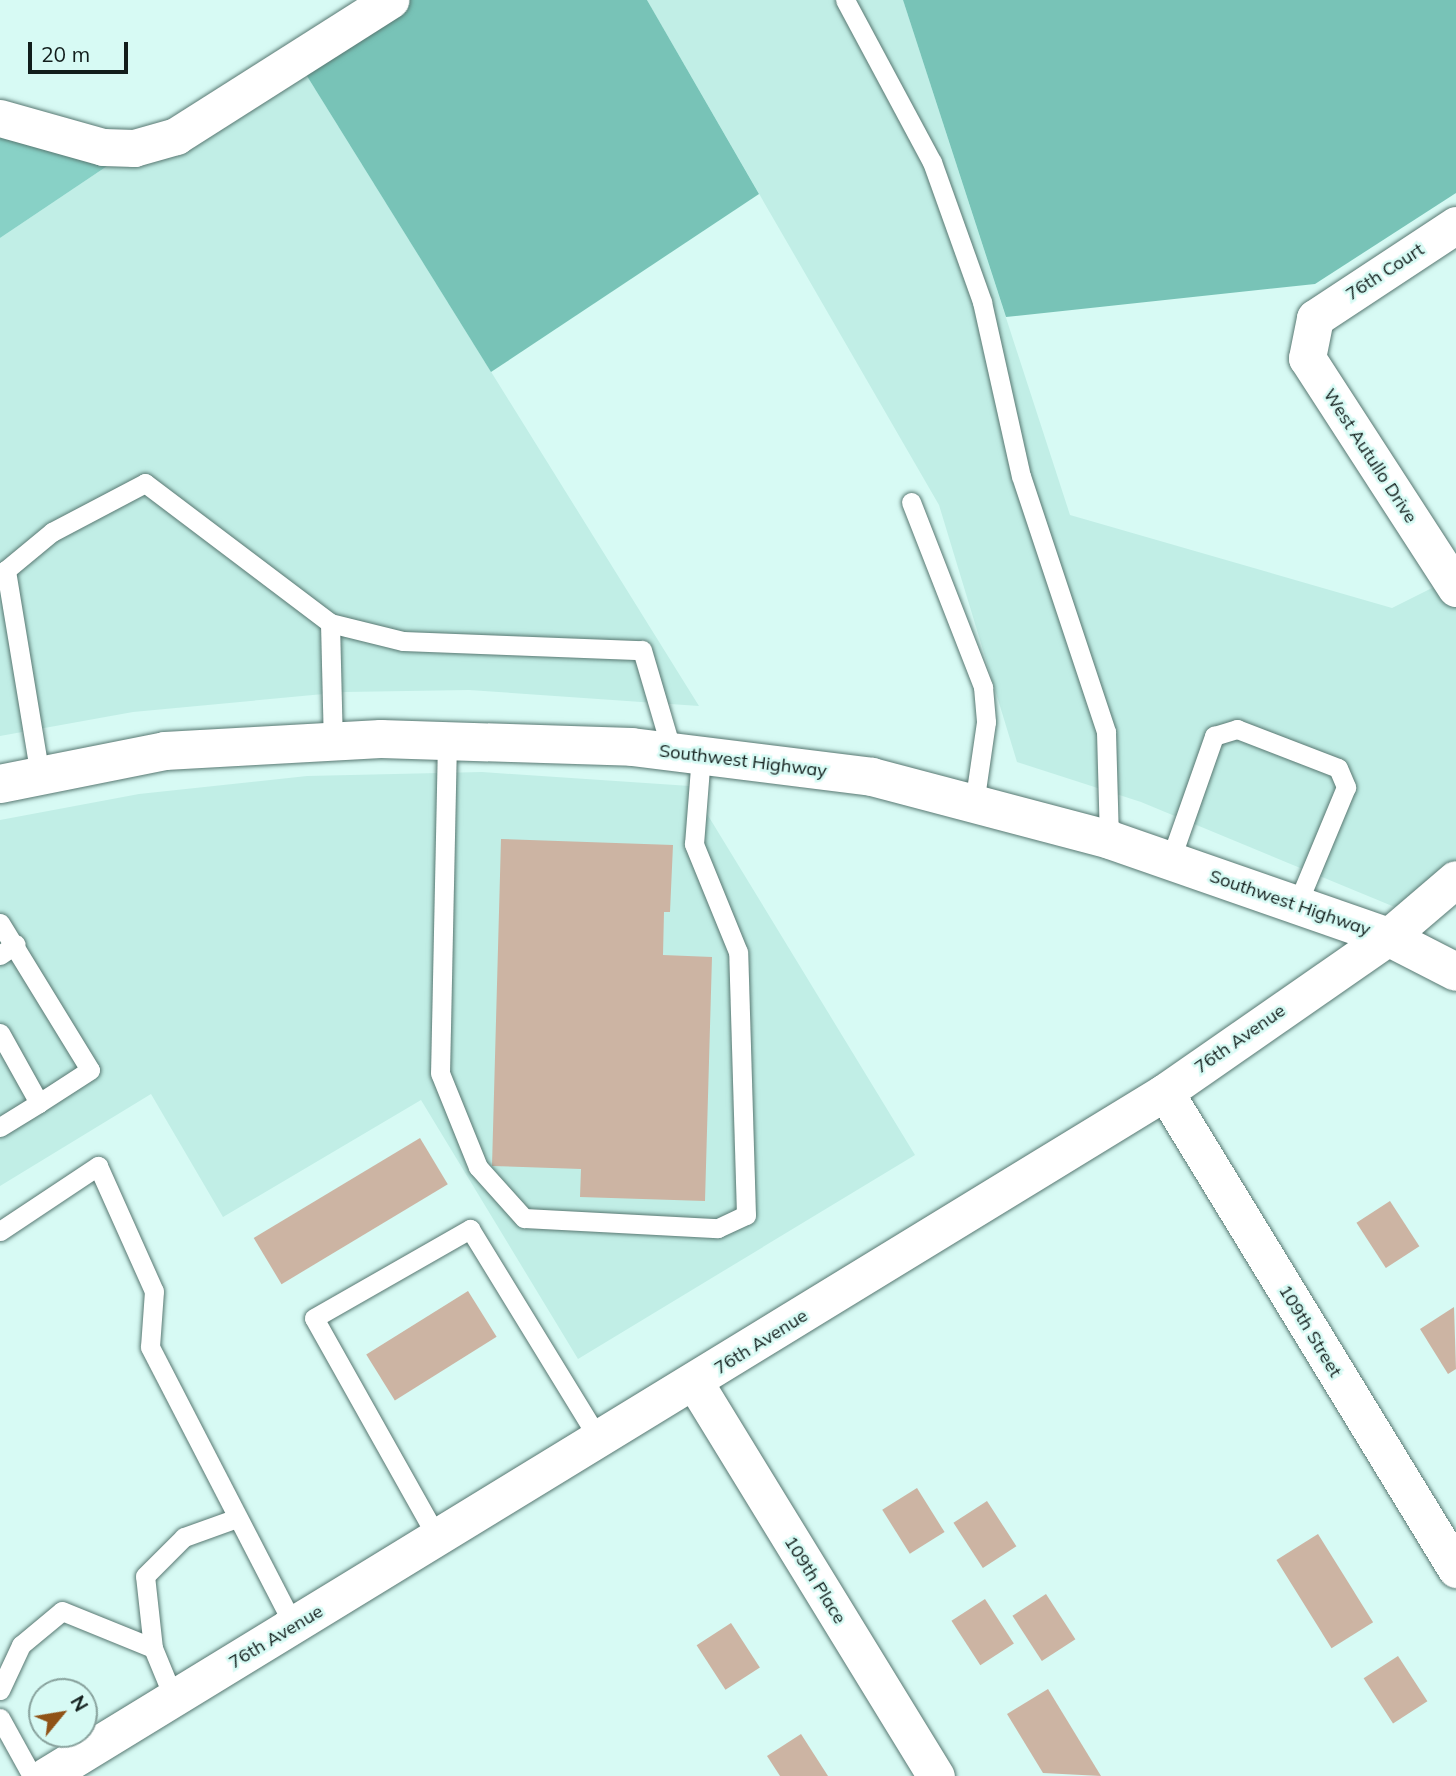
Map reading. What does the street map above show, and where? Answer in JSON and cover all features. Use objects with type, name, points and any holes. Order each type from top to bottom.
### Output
[{"type":"main road","name":"Southwest Highway","points":[[0,784],[164,751],[333,742],[447,741],[686,754],[872,777],[1109,840],[1388,937],[1456,972]]},
{"type":"street","points":[[0,118],[103,147],[134,148],[176,136],[390,0]]},
{"type":"street","name":"76th Court","points":[[1315,318],[1456,225]]},
{"type":"street","name":"West Autullo Drive","points":[[1315,318],[1307,358],[1456,587]]},
{"type":"street","name":"76th Avenue","points":[[46,1776],[695,1383],[1165,1092],[1388,937],[1456,879]]},
{"type":"street","name":"109th Street","points":[[1165,1092],[1456,1569]]},
{"type":"street","name":"109th Place","points":[[695,1383],[936,1776]]},
{"type":"lane","points":[[845,0],[932,162],[982,302],[1021,476],[1106,732],[1109,840]]},
{"type":"lane","points":[[40,776],[6,570],[52,532],[145,483],[330,623],[402,641],[642,650],[686,754],[694,844],[738,952],[746,1214],[718,1228],[524,1218],[478,1167],[440,1073],[447,741]]},
{"type":"lane","points":[[911,502],[983,687],[986,722],[974,804]]},
{"type":"lane","points":[[330,623],[333,742]]},
{"type":"lane","points":[[1170,861],[1214,736],[1237,729],[1338,768],[1346,787],[1297,905]]},
{"type":"lane","points":[[0,923],[8,950],[90,1070],[0,1127]]},
{"type":"lane","points":[[1,1037],[39,1103]]},
{"type":"lane","points":[[0,1231],[98,1166],[154,1291],[149,1347],[294,1626]]},
{"type":"lane","points":[[438,1539],[314,1318],[470,1229],[600,1441]]},
{"type":"lane","points":[[174,1699],[153,1648],[145,1576],[184,1537],[237,1518]]},
{"type":"lane","points":[[0,1690],[20,1645],[62,1611],[153,1648]]},
{"type":"lane","points":[[0,1718],[32,1776]]},
{"type":"shaded area","points":[[390,0],[647,0],[759,194],[491,372],[297,60]]},
{"type":"shaded area","points":[[647,0],[903,0],[1070,515],[1392,608],[1450,579],[1456,588],[1456,879],[1414,915],[1141,802],[1017,762],[939,505]]},
{"type":"shaded area","points":[[903,0],[1456,0],[1456,193],[1315,284],[1006,317]]},
{"type":"shaded area","points":[[297,60],[699,706],[469,690],[345,692],[133,712],[0,736],[0,238],[134,148]]},
{"type":"shaded area","points":[[0,118],[134,148],[0,238]]},
{"type":"shaded area","points":[[482,772],[690,786],[915,1155],[578,1359],[421,1100],[223,1217],[151,1094],[0,1186],[0,820],[139,794],[307,776]]},
{"type":"building","points":[[501,839],[673,845],[670,912],[664,912],[663,955],[712,957],[705,1201],[580,1197],[581,1169],[492,1166]]},
{"type":"building","points":[[420,1138],[448,1184],[282,1284],[254,1238]]},
{"type":"building","points":[[1390,1201],[1419,1246],[1386,1268],[1356,1223]]},
{"type":"building","points":[[468,1291],[497,1337],[395,1400],[366,1355]]},
{"type":"building","points":[[1454,1307],[1456,1369],[1448,1374],[1420,1329]]},
{"type":"building","points":[[917,1488],[945,1532],[910,1554],[882,1510]]},
{"type":"building","points":[[987,1501],[1016,1546],[983,1568],[953,1523]]},
{"type":"building","points":[[1318,1534],[1373,1622],[1332,1648],[1276,1560]]},
{"type":"building","points":[[1046,1594],[1075,1639],[1042,1661],[1012,1616]]},
{"type":"building","points":[[985,1599],[1014,1643],[980,1665],[951,1621]]},
{"type":"building","points":[[731,1623],[760,1667],[725,1690],[697,1645]]},
{"type":"building","points":[[1398,1656],[1427,1701],[1393,1724],[1364,1678]]},
{"type":"building","points":[[1048,1689],[1101,1776],[1043,1773],[1007,1714]]},
{"type":"building","points":[[801,1734],[828,1776],[780,1776],[767,1756]]}]
